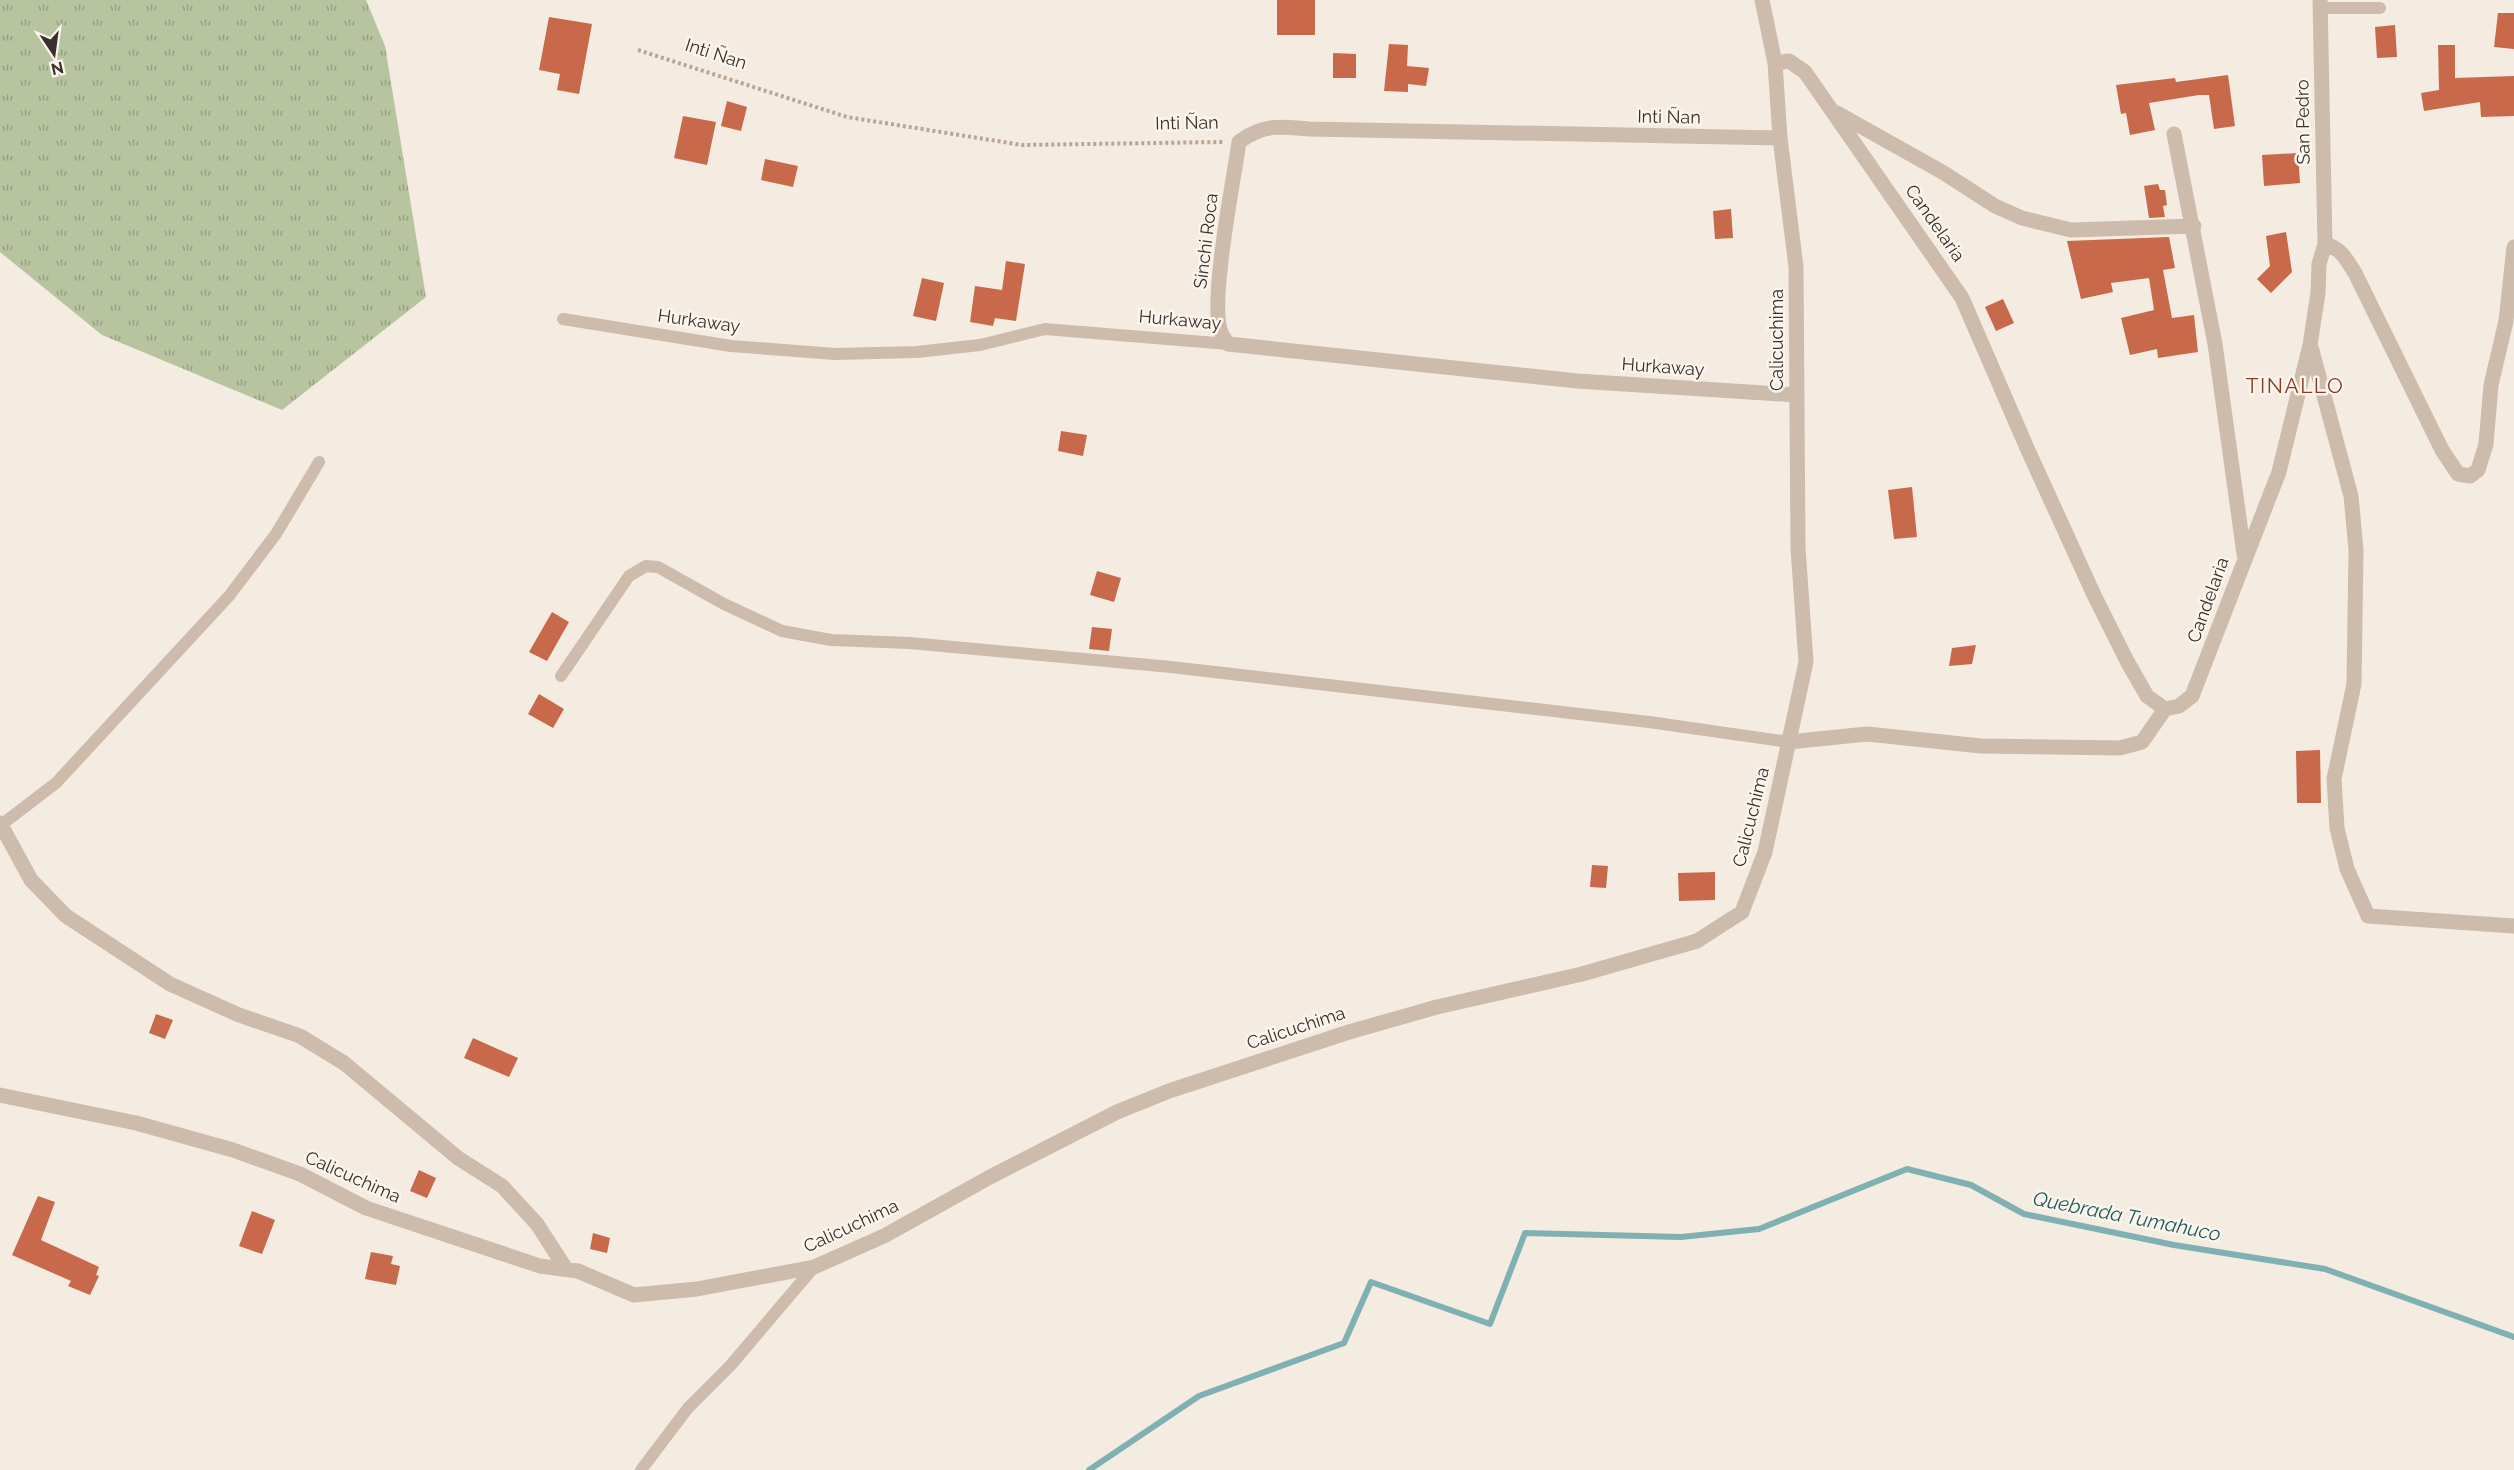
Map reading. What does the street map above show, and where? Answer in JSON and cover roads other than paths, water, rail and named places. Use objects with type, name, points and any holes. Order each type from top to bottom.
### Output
[{"type":"street","name":"Calicuchima","points":[[0,1095],[136,1123],[233,1150],[300,1174],[366,1208],[540,1266],[578,1271],[634,1295],[697,1289],[814,1267],[884,1236],[990,1177],[1117,1112],[1169,1091],[1349,1032],[1437,1007],[1582,974],[1697,941],[1742,912],[1765,852],[1806,663],[1798,548],[1796,267],[1780,138],[1775,63],[1762,0]]},
{"type":"street","name":"San Pedro","points":[[2320,4],[2325,244]]},
{"type":"street","name":"Candelaria","points":[[1775,63],[1790,61],[1798,65],[1832,110],[1962,298],[2099,605],[2148,696],[2165,709],[2180,706],[2192,696],[2244,557],[2279,472],[2310,345],[2318,293],[2319,264],[2325,244]]},
{"type":"street","points":[[1832,110],[1944,173],[1995,206],[2022,218],[2071,230],[2194,226]]},
{"type":"street","name":"Inti Ñan","points":[[1239,142],[1252,131],[1273,125],[1309,129],[1780,138]]},
{"type":"street","points":[[2174,134],[2194,226],[2215,344],[2244,557]]},
{"type":"street","name":"Sinchi Roca","points":[[1228,344],[1220,331],[1218,314],[1221,269],[1239,142]]},
{"type":"street","points":[[2325,244],[2342,252],[2355,273],[2442,450],[2458,474],[2470,476],[2478,470],[2486,444],[2491,385],[2506,321],[2514,247]]},
{"type":"street","name":"Hurkaway","points":[[1228,344],[1576,381],[1797,395]]},
{"type":"street","points":[[2310,345],[2351,496],[2356,550],[2354,684],[2334,779],[2337,828],[2347,869],[2368,916],[2514,926]]},
{"type":"street","points":[[1789,742],[1867,734],[1981,746],[2120,748],[2142,742],[2165,709]]},
{"type":"street","points":[[1,824],[31,880],[66,916],[170,984],[239,1015],[300,1036],[344,1063],[458,1158],[502,1186],[537,1224],[566,1269]]},
{"type":"lane","points":[[2320,4],[2380,8]]},
{"type":"lane","name":"Hurkaway","points":[[563,318],[731,346],[835,354],[917,352],[980,345],[1045,328],[1228,344]]},
{"type":"lane","points":[[1,824],[56,783],[229,596],[276,534],[319,462]]},
{"type":"lane","points":[[561,676],[629,576],[646,566],[658,567],[724,604],[782,631],[831,640],[910,643],[1171,667],[1650,722],[1789,742]]},
{"type":"lane","points":[[641,1470],[687,1407],[730,1366],[814,1267]]},
{"type":"waterway","name":"Quebrada Tumahuco","points":[[1089,1470],[1199,1396],[1344,1343],[1371,1282],[1490,1324],[1525,1233],[1681,1237],[1759,1229],[1907,1169],[1971,1185],[2024,1214],[2174,1245],[2325,1269],[2514,1337]]},
{"type":"district","name":"TINALLO","points":[[2295,386]]}]
